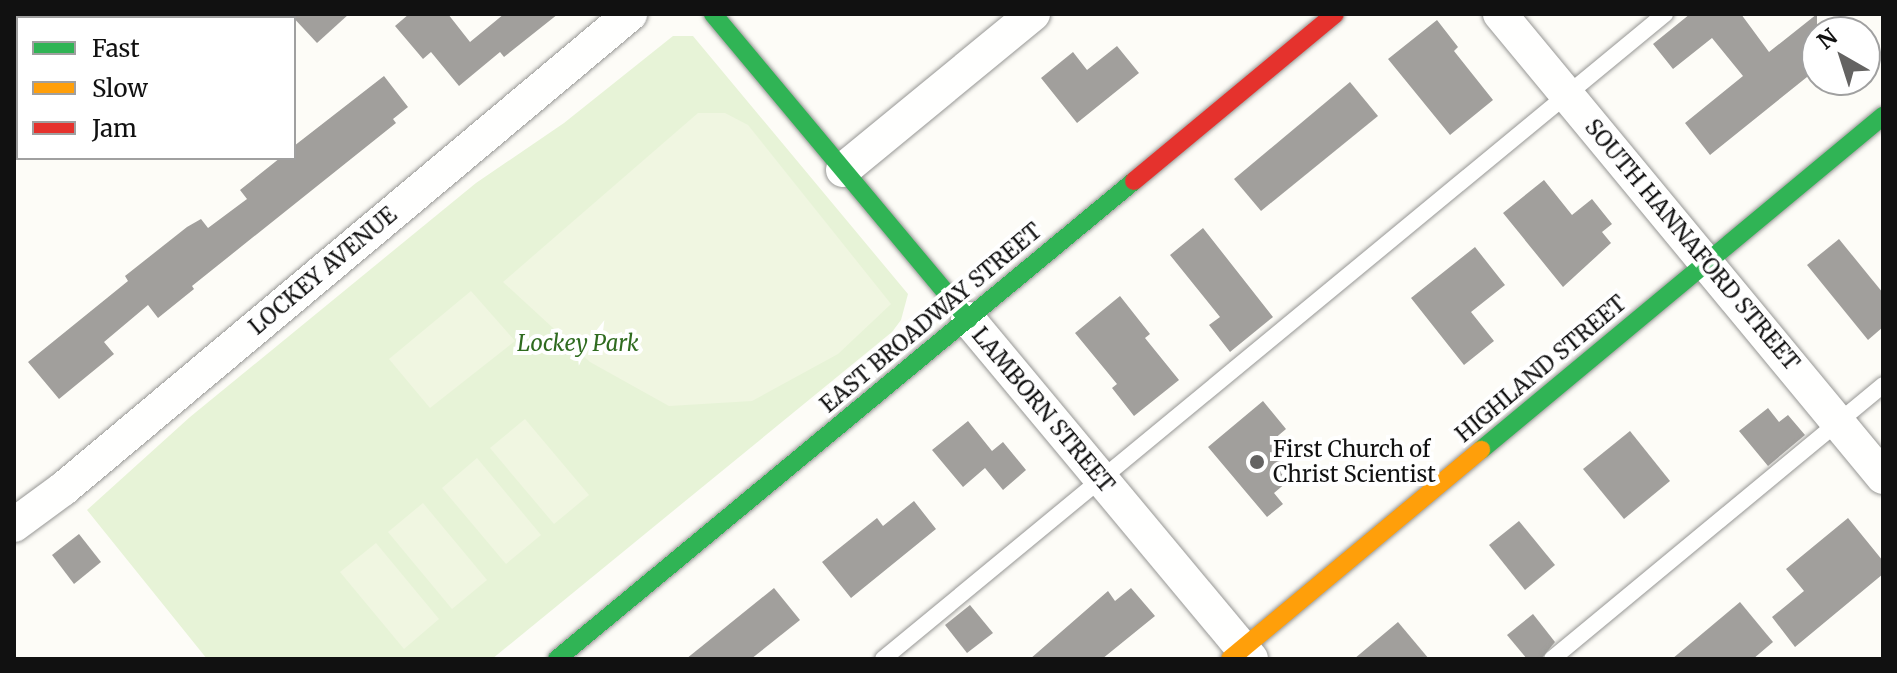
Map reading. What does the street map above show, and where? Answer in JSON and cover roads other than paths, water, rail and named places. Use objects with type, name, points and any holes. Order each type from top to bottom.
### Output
[{"type":"street","name":"LOCKEY AVENUE","points":[[14,525],[63,489],[630,14]]},
{"type":"street","name":"LAMBORN STREET","points":[[713,14],[1100,479],[1241,656]]},
{"type":"street","points":[[843,170],[1033,14]]},
{"type":"street","name":"EAST BROADWAY STREET","points":[[557,659],[1335,14]]},
{"type":"street","name":"SOUTH HANNAFORD STREET","points":[[1500,14],[1883,477]]},
{"type":"street","name":"HIGHLAND STREET","points":[[1241,656],[1883,116]]},
{"type":"lane","points":[[883,659],[1665,14]]},
{"type":"lane","points":[[1552,659],[1883,385]]},
{"type":"place","name":"First Church of Christ Scientist","points":[[1257,462]]},
{"type":"park label","name":"Lockey Park","points":[[578,344]]}]
